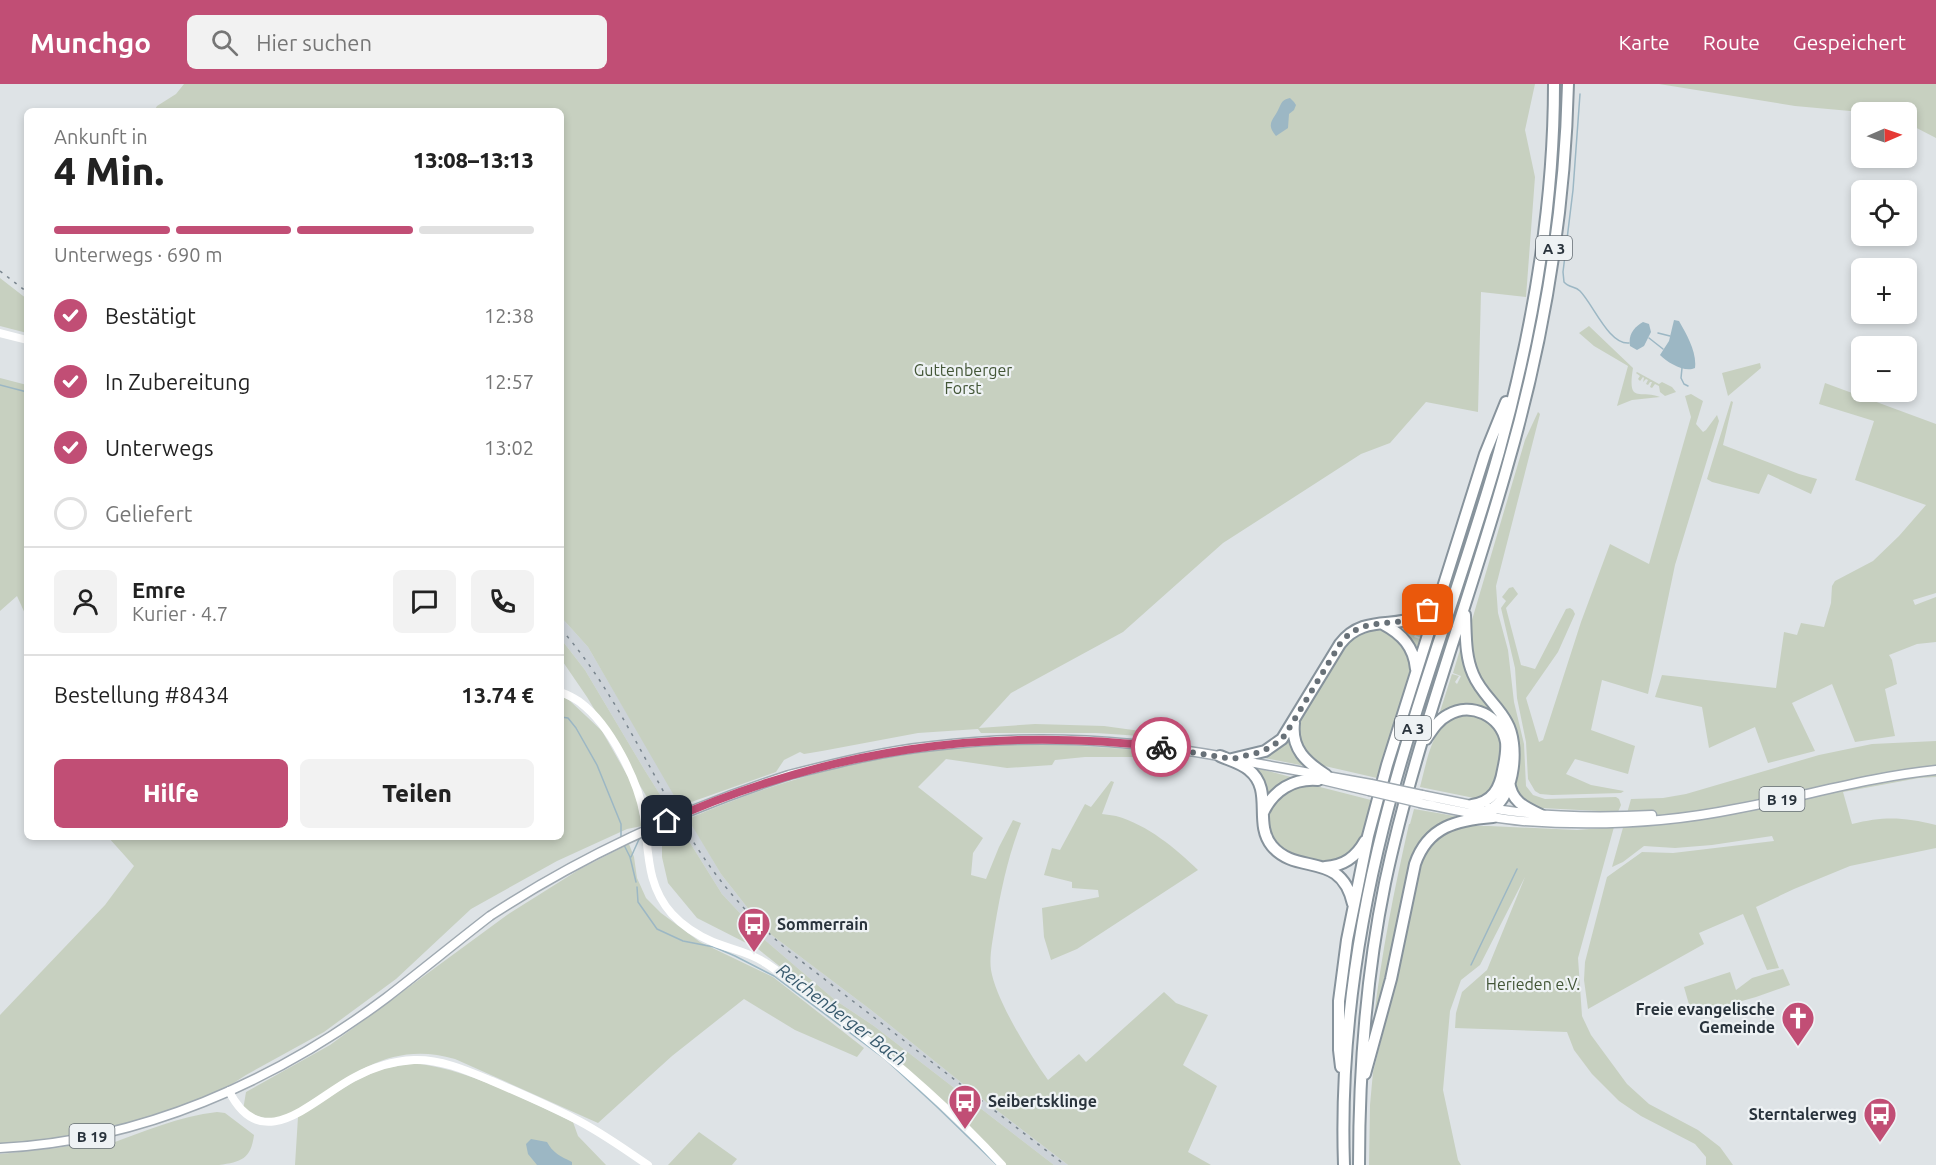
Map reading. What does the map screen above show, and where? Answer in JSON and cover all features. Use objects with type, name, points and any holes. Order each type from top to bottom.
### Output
[{"type":"highway","name":"A 3","points":[[1344,1165],[1344,1090],[1348,1027],[1356,963],[1378,848],[1400,769],[1499,450],[1517,374],[1542,239],[1552,143],[1554,84]]},
{"type":"highway","name":"A 3","points":[[1359,1165],[1360,1092],[1366,1001],[1378,920],[1399,827],[1422,744],[1507,468],[1536,351],[1556,230],[1568,84]]},
{"type":"highway","points":[[1322,777],[1299,751],[1294,736],[1295,719],[1343,640],[1350,633],[1363,626],[1407,621],[1421,615],[1431,606],[1443,587],[1485,454],[1517,374]]},
{"type":"highway","name":"A 3","points":[[1344,1090],[1339,1050],[1339,1001],[1353,909],[1368,836],[1387,765],[1443,587]]},
{"type":"highway","name":"A 3","points":[[1464,606],[1466,649],[1471,670],[1480,689],[1504,717],[1512,735],[1514,755],[1505,782],[1504,795],[1493,813]]},
{"type":"highway","name":"A 3","points":[[1383,624],[1395,630],[1407,642],[1414,657],[1415,675]]},
{"type":"highway","points":[[1422,744],[1438,723],[1450,713],[1465,710],[1484,713],[1497,724],[1505,738],[1505,782],[1518,803],[1541,815]]},
{"type":"highway","name":"B 19","points":[[1232,759],[1274,746],[1285,735],[1295,719]]},
{"type":"highway","points":[[1220,756],[1247,768],[1256,778],[1263,794],[1262,816],[1266,837],[1275,850],[1293,860],[1325,867],[1335,866],[1349,859],[1359,850],[1368,836]]},
{"type":"highway","name":"B 19","points":[[1262,816],[1270,801],[1281,789],[1302,780],[1322,777]]},
{"type":"highway","points":[[1474,810],[1490,799],[1505,782]]},
{"type":"highway","points":[[1474,810],[1493,813]]},
{"type":"highway","points":[[1360,1092],[1391,980],[1417,858],[1427,842],[1442,829],[1460,821],[1493,813]]},
{"type":"highway","name":"A 3","points":[[1325,867],[1335,873],[1346,885],[1353,909]]},
{"type":"main road","points":[[0,333],[24,339]]},
{"type":"main road","points":[[564,694],[580,702],[592,713],[620,753],[634,779],[641,798],[653,884],[663,904],[674,916],[704,938],[764,962],[877,1047],[958,1118],[1002,1165]]},
{"type":"main road","name":"B 19","points":[[0,1148],[58,1142],[142,1124],[229,1091],[272,1070],[339,1030],[384,999],[490,916],[545,881],[586,859],[718,799],[789,775],[847,760],[955,743],[1021,740],[1115,742],[1220,756],[1474,810]]},
{"type":"main road","name":"B 19","points":[[1629,819],[1715,808],[1871,775],[1936,765]]},
{"type":"main road","name":"B 19","points":[[1493,813],[1521,821],[1611,820],[1725,811],[1873,779],[1936,770]]},
{"type":"main road","name":"B 19","points":[[1493,813],[1611,820]]},
{"type":"main road","points":[[229,1091],[238,1107],[256,1121],[278,1122],[297,1114],[353,1078],[381,1065],[414,1060],[440,1063],[476,1075],[576,1119],[648,1165]]},
{"type":"shaded area","points":[[564,620],[588,647],[721,874],[765,930],[1068,1165],[1054,1165],[874,1026],[835,1000],[766,941],[722,894],[585,670],[564,643]]},
{"type":"green space","name":"Guttenberger Forst","points":[[184,84],[1535,84],[1525,130],[1535,177],[1526,297],[1481,292],[1478,412],[1426,402],[1390,443],[1361,454],[1223,543],[1123,632],[1011,693],[979,728],[1035,724],[1104,726],[1155,733],[1155,737],[1096,733],[981,733],[978,729],[918,733],[804,754],[800,752],[784,760],[776,772],[680,806],[588,647],[564,620],[564,108],[156,108],[176,94]]},
{"type":"green space","points":[[1659,84],[1936,84],[1936,138],[1917,128],[1917,102],[1851,102],[1851,111],[1795,106]]},
{"type":"green space","points":[[0,278],[24,297],[24,332],[0,326]]},
{"type":"green space","points":[[1589,326],[1633,368],[1632,387],[1634,391],[1660,397],[1632,400],[1617,406],[1628,366],[1594,346],[1579,333]]},
{"type":"green space","points":[[1760,363],[1761,368],[1728,396],[1722,373]]},
{"type":"green space","points":[[1637,372],[1659,384],[1662,382],[1672,387],[1676,392],[1665,396],[1660,392],[1659,386],[1655,384],[1652,388],[1650,387],[1652,382],[1646,384],[1648,380],[1643,382],[1643,377],[1640,381]]},
{"type":"green space","points":[[0,378],[24,384],[24,611],[17,596],[0,611]]},
{"type":"green space","points":[[1825,383],[1851,393],[1851,402],[1876,402],[1936,424],[1936,593],[1913,600],[1915,605],[1936,597],[1936,642],[1917,644],[1889,655],[1897,684],[1885,689],[1895,736],[1855,742],[1832,684],[1792,703],[1815,751],[1768,763],[1755,727],[1709,748],[1702,707],[1655,697],[1662,675],[1776,688],[1784,632],[1797,635],[1801,623],[1824,627],[1835,581],[1873,561],[1926,505],[1855,480],[1874,421],[1819,404]]},
{"type":"green space","points":[[1691,394],[1703,401],[1696,424],[1703,432],[1717,415],[1719,421],[1675,565],[1648,694],[1602,680],[1591,730],[1635,746],[1628,774],[1575,759],[1566,774],[1591,785],[1624,791],[1621,793],[1540,794],[1535,791],[1528,779],[1526,742],[1517,698],[1515,668],[1501,608],[1506,601],[1502,597],[1509,588],[1513,587],[1518,594],[1506,608],[1521,665],[1535,669],[1566,609],[1570,608],[1575,614],[1558,652],[1526,698],[1539,742],[1543,740],[1581,622],[1610,544],[1649,564],[1691,417],[1685,396]]},
{"type":"green space","points":[[1731,401],[1733,402],[1723,445],[1817,479],[1811,494],[1768,474],[1759,494],[1707,479]]},
{"type":"green space","points":[[1538,412],[1540,414],[1496,586],[1498,613],[1508,650],[1514,702],[1524,744],[1526,786],[1533,795],[1545,799],[1616,797],[1621,805],[1618,812],[1541,808],[1526,803],[1518,795],[1515,787],[1519,744],[1517,732],[1479,676],[1472,655],[1472,620],[1525,440]]},
{"type":"green space","points":[[1432,610],[1423,639],[1415,635],[1414,637],[1423,640],[1418,655],[1395,625]]},
{"type":"green space","points":[[1376,628],[1391,634],[1401,643],[1408,655],[1410,671],[1377,778],[1316,764],[1301,749],[1298,726],[1303,712],[1341,649],[1355,634]]},
{"type":"green space","points":[[564,643],[585,670],[722,894],[766,941],[835,1000],[874,1026],[1054,1165],[1003,1165],[869,1037],[758,949],[697,918],[668,883],[662,857],[659,812],[651,804],[587,697],[564,663]]},
{"type":"green space","points":[[1462,643],[1498,716],[1496,718],[1486,711],[1438,718],[1452,674],[1459,676],[1455,682],[1457,684],[1461,676],[1453,673]]},
{"type":"green space","points":[[564,697],[602,731],[635,789],[642,826],[627,829],[557,861],[471,909],[396,979],[324,1032],[246,1075],[215,1095],[150,1119],[85,1134],[0,1145],[0,1015],[105,905],[134,866],[111,840],[564,840]]},
{"type":"green space","points":[[1473,713],[1495,726],[1503,745],[1495,787],[1482,797],[1474,798],[1420,787],[1432,744],[1443,725],[1450,718],[1459,714]]},
{"type":"green space","points":[[1291,729],[1305,766],[1260,757]]},
{"type":"green space","points":[[1936,741],[1936,777],[1843,792],[1852,824],[1894,818],[1936,825],[1936,848],[1850,866],[1756,907],[1779,968],[1767,970],[1743,914],[1699,933],[1704,944],[1588,1009],[1584,980],[1585,962],[1607,877],[1642,852],[1673,853],[1774,841],[1772,836],[1675,848],[1644,846],[1623,862],[1612,867],[1631,799],[1663,798],[1686,794],[1819,755],[1872,744]]},
{"type":"green space","points":[[1039,743],[1153,751],[1153,757],[1085,757],[1055,760],[1052,765],[1007,768],[946,759],[918,787],[983,838],[973,853],[971,875],[986,879],[1013,820],[1021,823],[1005,873],[990,959],[999,996],[1023,1042],[1048,1080],[1079,1054],[1086,1062],[1164,992],[1176,1003],[1208,1015],[1183,1065],[1217,1086],[1188,1152],[1211,1165],[1068,1165],[765,930],[721,874],[688,819],[771,787],[857,763],[947,749]]},
{"type":"green space","points":[[1257,768],[1292,779],[1268,799],[1256,771]]},
{"type":"green space","points":[[1111,781],[1114,782],[1102,814],[1128,820],[1150,831],[1198,870],[1077,949],[1051,960],[1044,937],[1042,908],[1099,897],[1098,890],[1072,888],[1072,882],[1044,875],[1052,848],[1060,850],[1085,804],[1091,807]]},
{"type":"green space","points":[[1302,784],[1371,800],[1361,838],[1349,855],[1334,861],[1318,862],[1286,851],[1274,841],[1268,827],[1268,812],[1279,794]]},
{"type":"green space","points":[[1414,809],[1455,816],[1455,819],[1439,825],[1423,839],[1372,1037],[1387,930]]},
{"type":"green space","name":"Herieden e.V.","points":[[1466,826],[1577,830],[1614,827],[1578,958],[1582,1016],[1591,1035],[1627,1084],[1649,1104],[1698,1130],[1720,1147],[1733,1165],[1706,1165],[1706,1157],[1695,1144],[1641,1116],[1619,1101],[1592,1074],[1574,1050],[1567,1032],[1455,1028],[1456,1013],[1462,992],[1487,970],[1525,877],[1480,965],[1461,980],[1450,1011],[1443,1090],[1461,1165],[1369,1165],[1373,1072],[1392,998],[1416,876],[1424,852],[1436,839]]},
{"type":"green space","points":[[629,844],[634,857],[637,878],[646,898],[661,913],[700,942],[773,977],[864,1048],[857,1057],[795,1030],[744,999],[672,1056],[598,1123],[455,1059],[417,1054],[383,1060],[367,1067],[284,1117],[264,1118],[243,1110],[246,1092],[330,1045],[507,915],[580,869]]},
{"type":"green space","points":[[1783,969],[1790,985],[1692,1015],[1684,987],[1730,972],[1736,990],[1752,978]]},
{"type":"green space","points":[[414,1063],[476,1078],[573,1122],[578,1136],[606,1165],[295,1165],[298,1117],[355,1081],[381,1069]]},
{"type":"green space","points":[[217,1112],[225,1113],[254,1135],[250,1149],[239,1161],[219,1165],[0,1165],[0,1154],[57,1148],[106,1139],[107,1145],[175,1121]]},
{"type":"green space","points":[[699,1132],[737,1159],[732,1165],[668,1165]]},
{"type":"water","points":[[1290,98],[1296,105],[1289,114],[1288,128],[1276,136],[1271,128],[1272,122],[1283,102]]},
{"type":"water","points":[[1674,320],[1679,321],[1691,344],[1695,368],[1682,368],[1660,355],[1669,341]]},
{"type":"water","points":[[1643,322],[1649,324],[1651,332],[1644,346],[1637,350],[1630,346],[1630,338],[1634,329]]},
{"type":"water","points":[[531,1139],[547,1142],[557,1154],[572,1162],[572,1165],[537,1165],[528,1154],[526,1144]]},
{"type":"waterway","points":[[1580,94],[1573,190],[1563,272],[1564,282],[1580,291],[1615,338],[1629,343]]},
{"type":"waterway","points":[[1658,333],[1670,336]]},
{"type":"waterway","points":[[1649,338],[1663,349]]},
{"type":"waterway","points":[[1682,368],[1681,378],[1688,386]]},
{"type":"waterway","name":"Reichenberger Bach","points":[[0,385],[24,391]]},
{"type":"waterway","name":"Reichenberger Bach","points":[[564,717],[568,718],[576,728],[597,765],[621,824],[621,838]]},
{"type":"waterway","points":[[631,857],[640,837]]},
{"type":"waterway","name":"Reichenberger Bach","points":[[624,845],[630,857],[636,882]]},
{"type":"waterway","points":[[1471,965],[1517,869]]},
{"type":"waterway","name":"Reichenberger Bach","points":[[637,887],[638,902],[657,929],[683,941],[714,947],[774,976],[885,1059],[997,1165]]},
{"type":"railway","points":[[0,271],[24,290]]},
{"type":"railway","points":[[564,633],[604,687],[694,842],[714,872],[751,915],[792,954],[1065,1165]]},
{"type":"way so far","points":[[1161,747],[1232,759],[1269,748],[1285,735],[1340,644],[1350,633],[1368,625],[1412,620],[1428,610]]},
{"type":"place","name":"Sommerrain","points":[[754,953]]},
{"type":"place","name":"Freie evangelische Gemeinde","points":[[1798,1047]]},
{"type":"place","name":"Seibertsklinge","points":[[965,1130]]},
{"type":"place","name":"Sterntalerweg","points":[[1880,1143]]},
{"type":"route","points":[[667,821],[718,799],[789,775],[847,760],[917,748],[1042,739],[1115,742],[1161,747]]}]
